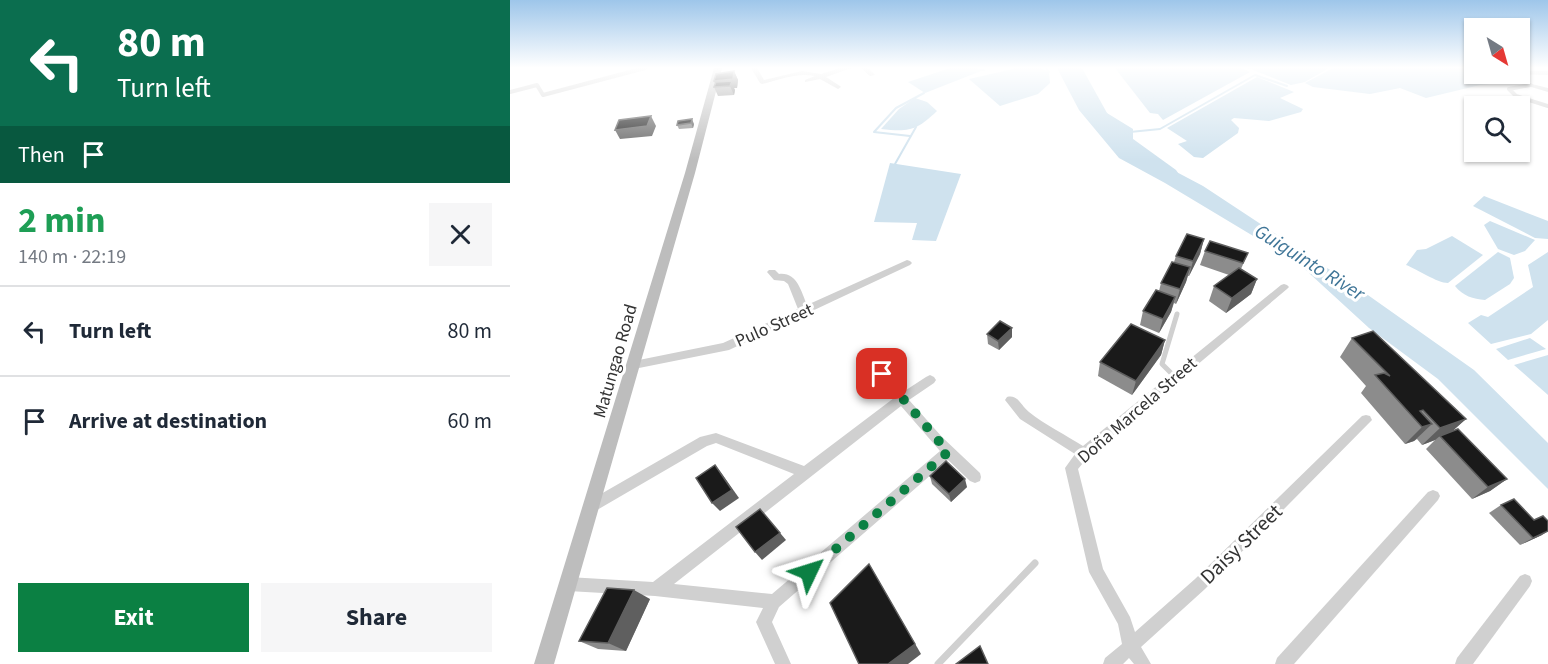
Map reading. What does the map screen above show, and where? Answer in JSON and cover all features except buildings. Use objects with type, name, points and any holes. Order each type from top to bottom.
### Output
[{"type":"main road","name":"Matungao Road","points":[[544,664],[634,365],[710,99]]},
{"type":"street","name":"Pulo Street","points":[[634,365],[725,347],[907,263]]},
{"type":"street","points":[[772,273],[777,278],[786,277],[792,282],[804,311]]},
{"type":"street","name":"Doña Marcela Street","points":[[1143,664],[1130,645],[1125,622],[1096,572],[1071,468],[1084,453],[1284,287]]},
{"type":"street","points":[[882,374],[948,452],[975,477]]},
{"type":"street","points":[[655,589],[901,399],[930,380]]},
{"type":"street","points":[[1011,400],[1024,415],[1084,453]]},
{"type":"street","name":"Daisy Street","points":[[1112,664],[1130,645],[1200,584],[1366,420]]},
{"type":"street","points":[[592,506],[704,441],[716,438],[806,473]]},
{"type":"street","points":[[783,664],[764,622],[774,602],[948,452]]},
{"type":"street","points":[[1283,664],[1433,496]]},
{"type":"street","points":[[1463,664],[1525,581]]},
{"type":"street","points":[[568,584],[655,589],[774,602]]},
{"type":"lane","points":[[1526,99],[1548,106]]},
{"type":"lane","points":[[1175,377],[1162,364],[1177,314]]},
{"type":"lane","points":[[938,664],[1035,563]]},
{"type":"water","points":[[914,99],[918,99],[927,102],[937,111],[912,129],[881,129],[899,109]]},
{"type":"water","points":[[992,99],[1022,99],[1000,106]]},
{"type":"water","points":[[1073,99],[1095,99],[1102,110],[1133,129],[1133,149],[1203,186],[1365,293],[1474,370],[1548,443],[1548,489],[1438,379],[1369,328],[1298,263],[1119,158],[1079,110]]},
{"type":"water","points":[[1139,99],[1201,99],[1163,120],[1158,114],[1150,113]]},
{"type":"water","points":[[1218,99],[1282,99],[1303,109],[1301,112],[1269,121],[1234,118],[1231,120],[1239,128],[1238,133],[1203,158],[1194,157],[1178,144],[1187,141],[1167,128]]},
{"type":"water","points":[[890,163],[961,174],[936,241],[912,240],[917,223],[874,222]]},
{"type":"water","points":[[1484,196],[1548,221],[1548,239],[1535,238],[1473,206]]},
{"type":"water","points":[[1490,221],[1535,240],[1525,251],[1514,255],[1498,249],[1484,225]]},
{"type":"water","points":[[1452,236],[1483,255],[1448,283],[1438,281],[1406,265],[1417,250],[1426,249]]},
{"type":"water","points":[[1498,252],[1510,258],[1514,278],[1510,284],[1485,300],[1468,296],[1455,286]]},
{"type":"water","points":[[1548,252],[1548,320],[1531,334],[1491,344],[1468,323],[1481,315],[1488,317],[1533,287],[1528,265]]},
{"type":"water","points":[[1530,338],[1546,349],[1508,360],[1496,349]]},
{"type":"water","points":[[1548,355],[1548,395],[1514,365]]},
{"type":"waterway","points":[[910,136],[874,132],[896,108],[913,99]]},
{"type":"waterway","name":"Guiguinto River","points":[[1093,99],[1101,114],[1117,134],[1170,173]]},
{"type":"waterway","points":[[1130,132],[1160,129],[1213,99]]},
{"type":"waterway","points":[[895,164],[916,127]]},
{"type":"route","points":[[809,572],[948,452],[882,374]]}]
